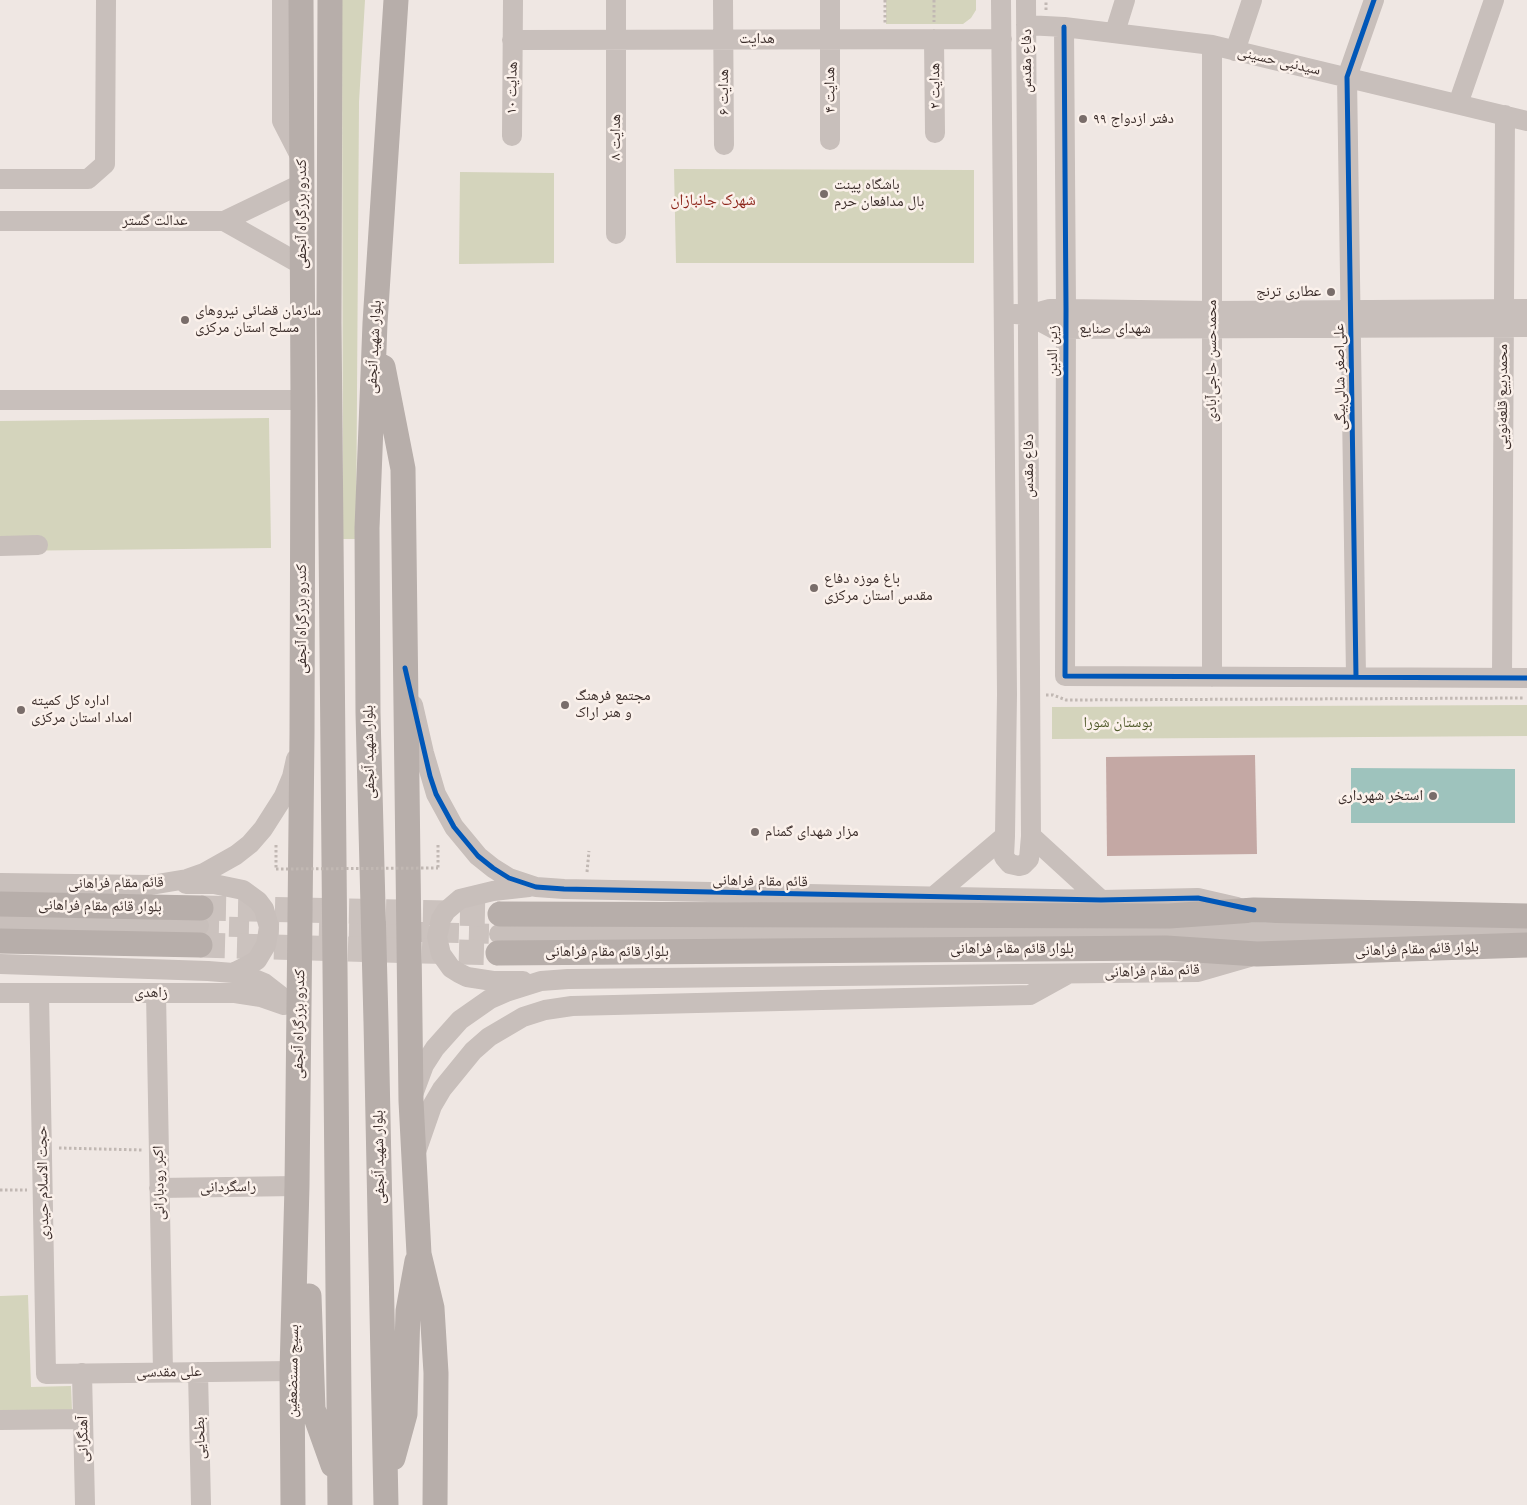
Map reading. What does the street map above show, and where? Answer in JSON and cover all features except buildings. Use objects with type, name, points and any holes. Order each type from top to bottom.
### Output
[{"type":"main road","name":"کندرو بزرگراه آنجفی","points":[[296,1238],[302,735],[301,0]]},
{"type":"main road","points":[[330,0],[329,322],[340,1494]]},
{"type":"main road","name":"بلوار شهید آنجفی","points":[[386,1494],[377,1032],[368,713],[367,528],[375,322],[396,0]]},
{"type":"main road","points":[[375,322],[403,469],[411,1101],[419,1254],[432,1308],[436,1374],[435,1505]]},
{"type":"main road","name":"بلوار قائم مقام فراهانی","points":[[0,904],[200,926]]},
{"type":"main road","points":[[499,934],[1169,916],[1254,910],[1527,916]]},
{"type":"main road","points":[[0,941],[200,926]]},
{"type":"main road","name":"بلوار قائم مقام فراهانی","points":[[499,934],[1166,948],[1257,954],[1527,945]]},
{"type":"main road","points":[[296,1238],[310,1300],[313,1409],[340,1494]]},
{"type":"main road","name":"بسیج مستضعفین","points":[[293,1505],[292,1371],[296,1238]]},
{"type":"main road","points":[[386,1494],[406,1414],[408,1311],[419,1254]]},
{"type":"street","points":[[0,179],[88,179],[106,164],[106,0]]},
{"type":"street","points":[[282,0],[282,122],[301,158]]},
{"type":"street","name":"هدایت ۱۰","points":[[512,136],[513,0]]},
{"type":"street","name":"هدایت ۸","points":[[616,0],[616,234]]},
{"type":"street","name":"هدایت ۶","points":[[723,0],[724,145]]},
{"type":"street","name":"هدایت ۴","points":[[830,0],[830,140]]},
{"type":"street","name":"دفاع مقدس","points":[[1001,0],[1007,685],[1004,857],[1010,864],[1019,866],[1030,859],[1031,836],[1026,0]]},
{"type":"street","points":[[1115,32],[1126,0]]},
{"type":"street","points":[[1235,51],[1252,0]]},
{"type":"street","points":[[1347,77],[1374,0]]},
{"type":"street","points":[[1458,104],[1494,0]]},
{"type":"street","name":"سیدنبی حسینی","points":[[1026,25],[1115,32],[1212,45],[1527,121]]},
{"type":"street","name":"زین الدین","points":[[1064,27],[1066,309],[1065,676],[1212,677]]},
{"type":"street","name":"هدایت ۲","points":[[934,39],[936,133]]},
{"type":"street","name":"هدایت","points":[[512,40],[1002,39]]},
{"type":"street","name":"محمدحسن حاجی‌آبادی","points":[[1212,45],[1212,677]]},
{"type":"street","name":"علی‌اصغر شالی‌بیگی","points":[[1347,77],[1356,677]]},
{"type":"street","name":"محمدربیع قلعه‌نویی","points":[[1502,678],[1505,115]]},
{"type":"street","name":"عدالت گستر","points":[[0,222],[224,221],[301,184]]},
{"type":"street","points":[[224,221],[302,265]]},
{"type":"street","name":"شهدای صنایع","points":[[1028,315],[1050,309],[1066,309],[1212,320]]},
{"type":"street","name":"شهدای صنایع","points":[[1028,315],[1054,329],[1066,329],[1212,320],[1504,318],[1527,309]]},
{"type":"street","points":[[1004,313],[1028,315]]},
{"type":"street","name":"شهدای صنایع","points":[[1504,318],[1527,328]]},
{"type":"street","points":[[0,400],[303,400]]},
{"type":"street","points":[[0,546],[38,545]]},
{"type":"street","name":"قائم مقام فراهانی","points":[[405,668],[430,776],[436,794],[454,827],[478,856],[493,868],[509,878],[536,887],[1101,900],[1198,898],[1254,910]]},
{"type":"street","points":[[1212,677],[1527,678]]},
{"type":"street","name":"قائم مقام فراهانی","points":[[0,883],[116,885],[169,883],[187,879],[220,865],[250,844],[275,813],[292,777],[302,735]]},
{"type":"street","points":[[932,897],[1005,836]]},
{"type":"street","points":[[1031,836],[1101,900]]},
{"type":"street","points":[[169,883],[214,884],[234,887],[244,890],[258,901],[267,918],[269,927],[266,945],[257,960],[233,973]]},
{"type":"street","points":[[536,887],[493,891],[460,899],[446,911],[441,919],[437,937],[441,954],[452,968],[467,977],[493,981],[541,981]]},
{"type":"street","points":[[0,922],[200,926]]},
{"type":"street","points":[[499,934],[1101,934],[1508,931],[1527,928]]},
{"type":"street","name":"قائم مقام فراهانی","points":[[411,1101],[424,1065],[434,1048],[460,1020],[490,999],[541,981],[568,979],[1198,972],[1257,954]]},
{"type":"street","points":[[0,964],[208,970],[233,973],[264,983],[300,1010]]},
{"type":"street","points":[[414,1159],[432,1106],[458,1067],[489,1037],[523,1017],[545,1010],[572,1006],[1030,995],[1070,973]]},
{"type":"street","name":"زاهدی","points":[[0,993],[236,994],[262,998],[300,1010]]},
{"type":"street","name":"حجت الاسلام حیدری","points":[[39,993],[46,1374]]},
{"type":"street","name":"اکبر رودبارانی","points":[[156,994],[163,1372]]},
{"type":"street","name":"راسگردانی","points":[[160,1188],[297,1186]]},
{"type":"street","name":"علی مقدسی","points":[[46,1374],[292,1371]]},
{"type":"street","name":"بطحایی","points":[[198,1372],[201,1505]]},
{"type":"street","name":"آهنگرانی","points":[[82,1373],[84,1505]]},
{"type":"street","points":[[0,1420],[83,1419]]},
{"type":"path","points":[[885,0],[886,39]]},
{"type":"path","points":[[934,0],[934,39]]},
{"type":"path","points":[[1030,696],[1053,695],[1066,700],[1527,698]]},
{"type":"path","points":[[276,845],[276,869],[438,868],[438,844]]},
{"type":"path","points":[[42,1148],[159,1150]]},
{"type":"path","points":[[0,1190],[43,1190]]},
{"type":"green space","points":[[342,0],[365,0],[359,102],[356,539],[343,539]]},
{"type":"green space","points":[[886,0],[976,0],[976,10],[971,18],[963,24],[886,24]]},
{"type":"green space","name":"باشگاه پینت بال مدافعان حرم","points":[[674,169],[974,170],[974,263],[676,263]]},
{"type":"green space","points":[[460,172],[554,173],[554,263],[459,264]]},
{"type":"green space","points":[[269,418],[271,548],[0,551],[0,421]]},
{"type":"green space","name":"بوستان شورا","points":[[1527,705],[1527,736],[1052,739],[1052,707]]},
{"type":"green space","points":[[28,1295],[31,1387],[71,1386],[72,1410],[0,1412],[0,1296]]},
{"type":"water","name":"استخر شهرداری","points":[[1351,768],[1515,769],[1515,823],[1351,823]]},
{"type":"tunnel","points":[[201,908],[500,914]]},
{"type":"tunnel","points":[[199,926],[499,934]]},
{"type":"tunnel","points":[[200,945],[498,953]]},
{"type":"cycle path","points":[[1356,677],[1347,77],[1374,0]]},
{"type":"cycle path","points":[[1064,27],[1066,309],[1065,676],[1527,678]]},
{"type":"cycle path","points":[[405,668],[430,776],[436,794],[454,827],[478,856],[493,868],[509,878],[536,887],[1101,900],[1198,898],[1254,910]]},
{"type":"place","name":"دفتر ازدواج ۹۹","points":[[1083,119]]},
{"type":"place","name":"باشگاه پینت بال مدافعان حرم","points":[[824,194]]},
{"type":"place","name":"عطاری ترنج","points":[[1331,292]]},
{"type":"place","name":"سازمان قضائی نیروهای مسلح استان مرکزی","points":[[185,320]]},
{"type":"place","name":"باغ موزه دفاع مقدس استان مرکزی","points":[[814,588]]},
{"type":"place","name":"مجتمع فرهنگ و هنر اراک","points":[[565,705]]},
{"type":"place","name":"اداره کل کمیته امداد استان مرکزی","points":[[21,710]]},
{"type":"place","name":"استخر شهرداری","points":[[1433,796]]},
{"type":"place","name":"مزار شهدای گمنام","points":[[755,832]]},
{"type":"district","name":"شهرک جانبازان","points":[[713,200]]}]
